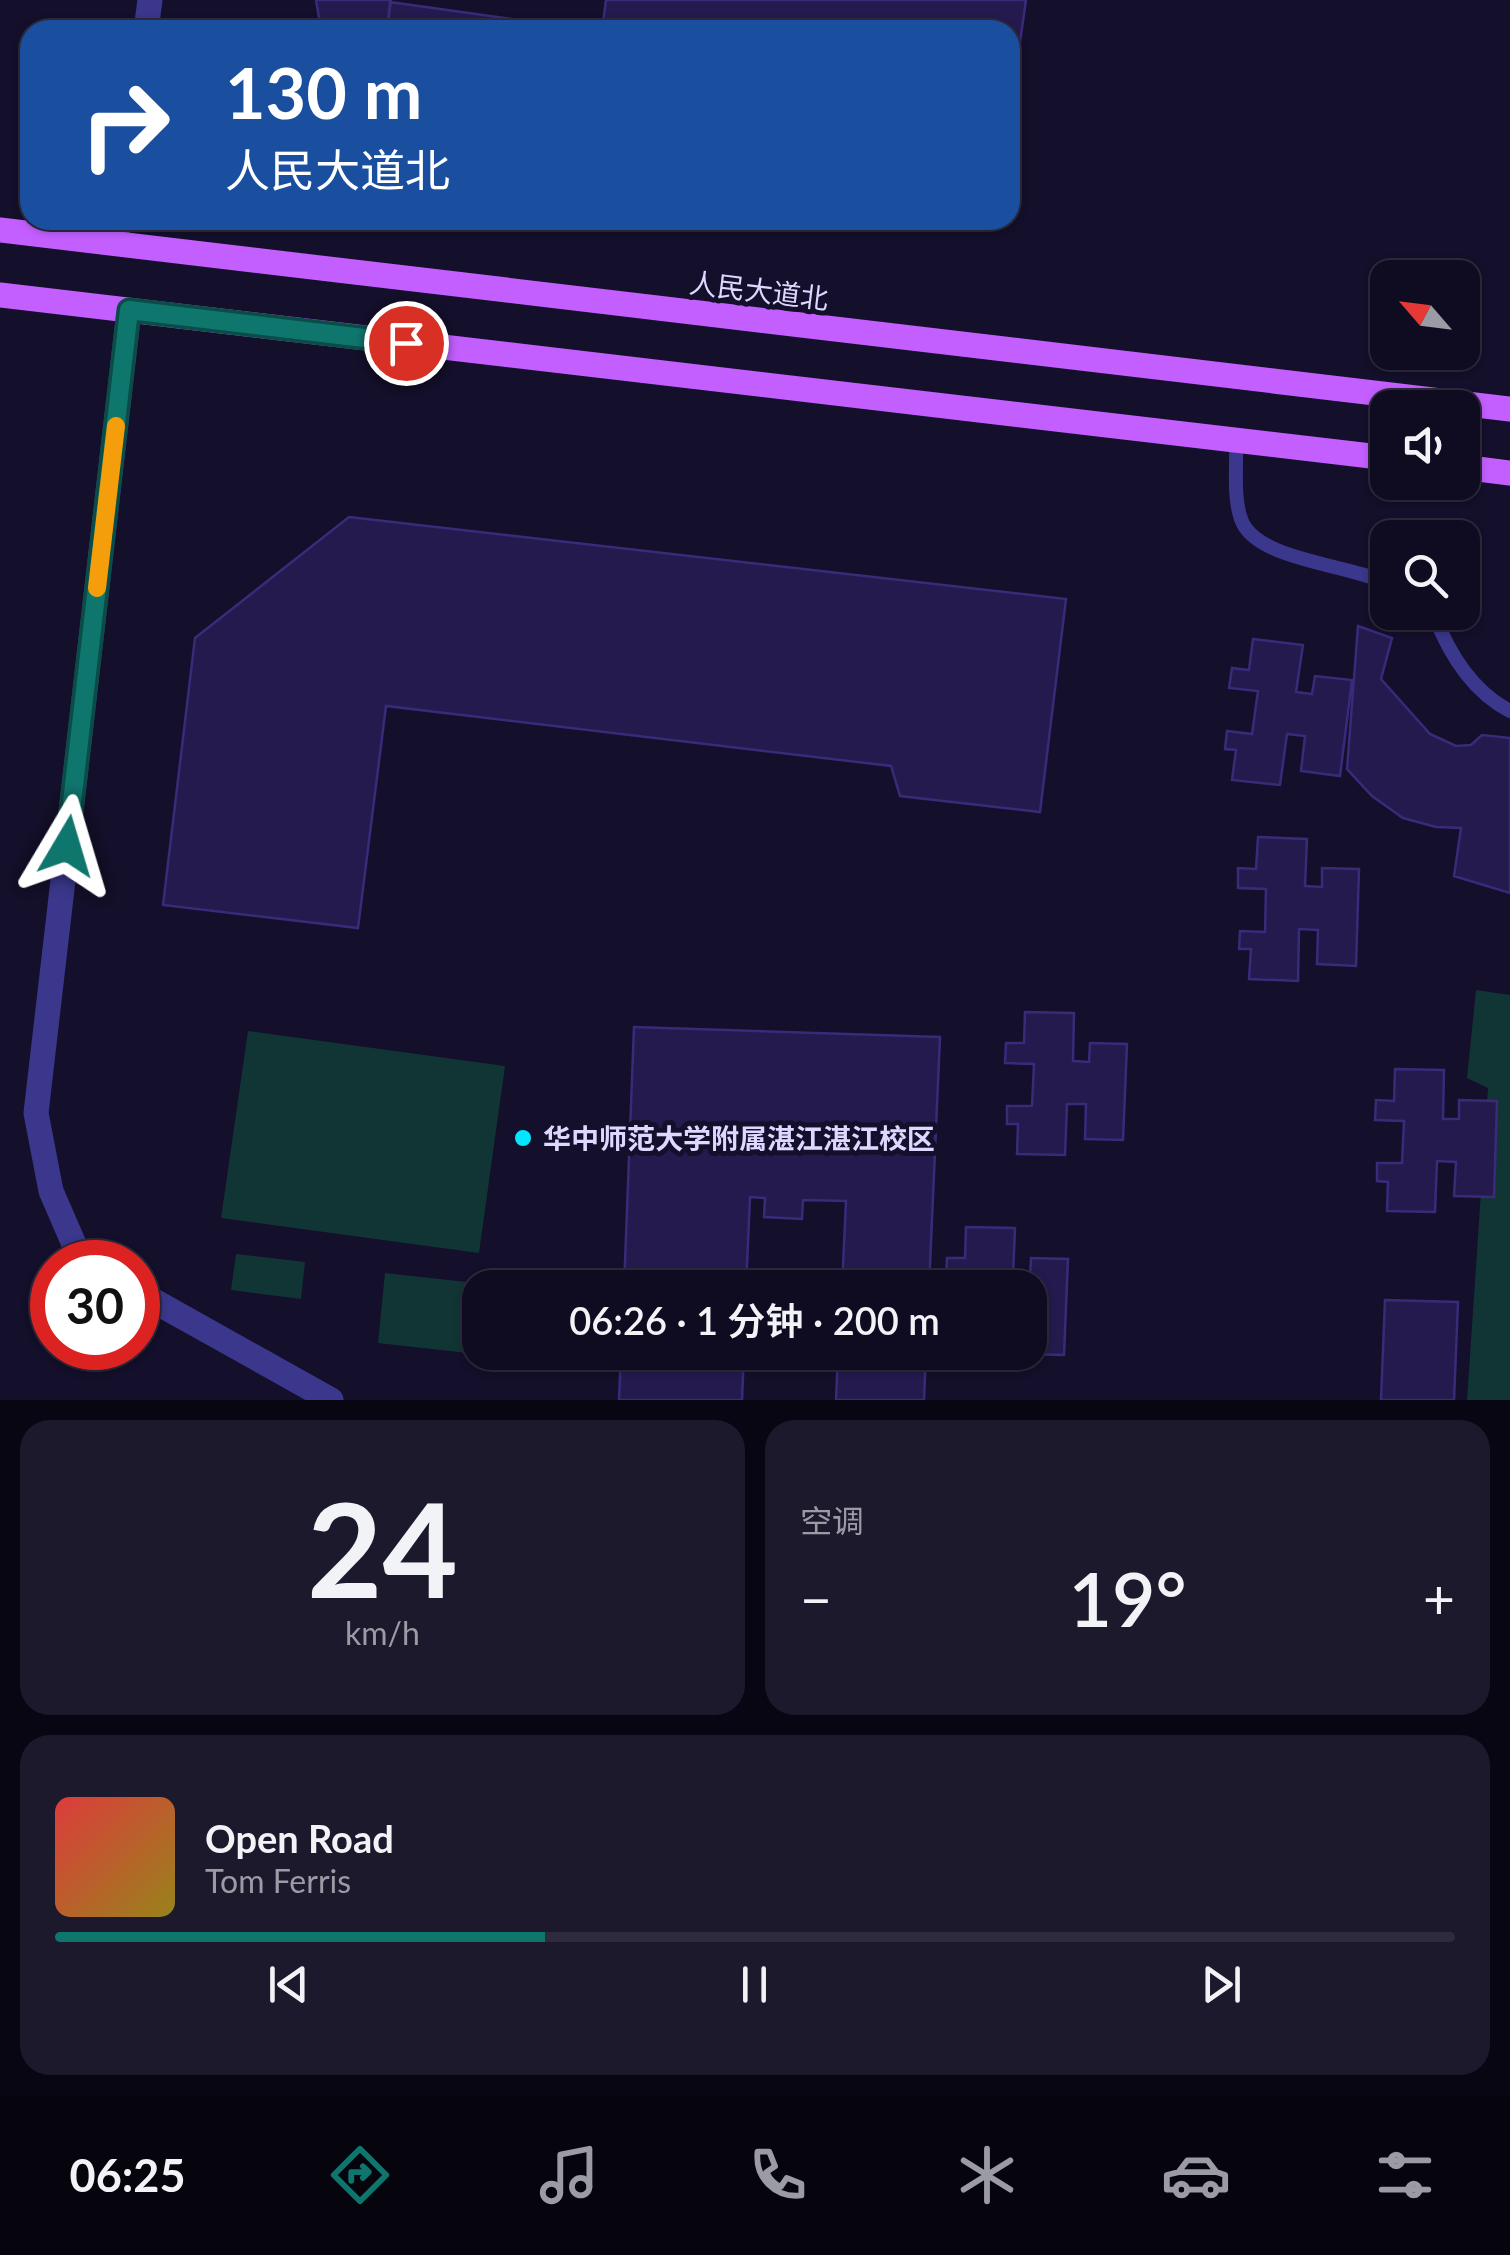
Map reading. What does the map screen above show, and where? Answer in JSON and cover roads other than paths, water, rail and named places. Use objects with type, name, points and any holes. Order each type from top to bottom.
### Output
[{"type":"main road","name":"人民大道北","points":[[0,230],[118,232],[1510,409]]},
{"type":"main road","points":[[0,295],[1370,456]]},
{"type":"main road","points":[[1480,469],[1510,472]]},
{"type":"street","points":[[72,1240],[51,1191],[36,1114],[129,310]]},
{"type":"street","points":[[160,1304],[331,1400]]},
{"type":"lane","points":[[1236,440],[1239,516],[1249,536],[1302,559],[1370,575]]},
{"type":"lane","points":[[1440,630],[1448,651],[1470,680],[1510,711]]},
{"type":"place","name":"华中师范大学附属湛江湛江校区","points":[[523,1138]]}]
